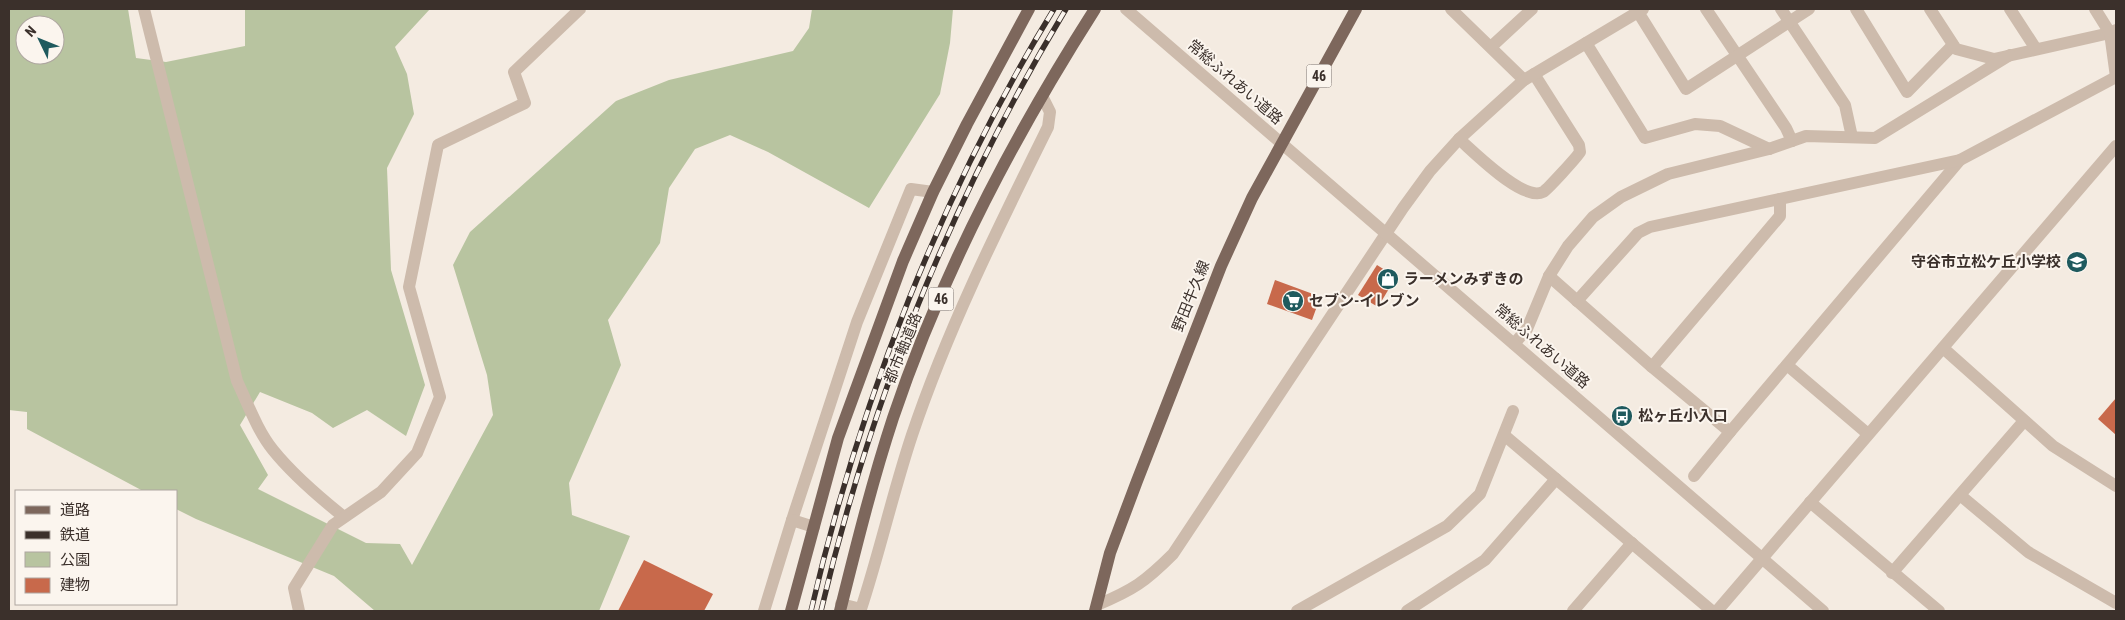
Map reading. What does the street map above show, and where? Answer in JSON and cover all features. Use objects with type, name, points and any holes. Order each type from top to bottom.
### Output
[{"type":"main road","name":"都市軸道路","points":[[791,611],[838,438],[903,261],[933,192],[1012,38],[1029,9]]},
{"type":"main road","name":"都市軸道路","points":[[841,608],[868,501],[893,417],[923,340],[961,252],[1001,170],[1095,9]]},
{"type":"main road","name":"野田牛久線","points":[[1096,608],[1110,553],[1136,481],[1220,266],[1281,143],[1356,9]]},
{"type":"street","points":[[144,9],[236,381],[259,428],[273,450],[320,498],[344,517]]},
{"type":"street","points":[[299,611],[294,588],[333,525],[381,492],[418,453],[440,397],[409,287],[438,145],[525,103],[514,72],[580,9]]},
{"type":"street","name":"常総ふれあい道路","points":[[1126,9],[1823,611]]},
{"type":"street","points":[[1451,9],[1529,77],[1579,144],[1580,152],[1544,192],[1533,194],[1511,183],[1459,138]]},
{"type":"street","points":[[1492,46],[1532,9]]},
{"type":"street","points":[[1706,9],[1792,141]]},
{"type":"street","points":[[1781,9],[1845,105],[1852,137]]},
{"type":"street","points":[[1096,608],[1130,591],[1150,578],[1173,554],[1430,171],[1459,138],[1529,77],[1640,10],[1686,89],[1809,9]]},
{"type":"street","points":[[1856,9],[1907,92],[1953,45]]},
{"type":"street","points":[[1930,9],[1956,49],[1994,59],[2113,31]]},
{"type":"street","points":[[2010,9],[2036,49]]},
{"type":"street","points":[[1577,301],[1638,233],[1650,227],[1960,160],[2116,77],[2113,31],[2095,9]]},
{"type":"street","points":[[1586,43],[1645,138],[1695,124],[1720,126],[1769,149]]},
{"type":"street","points":[[1514,344],[1527,329],[1549,276],[1568,246],[1593,217],[1621,197],[1668,174],[1769,149],[1806,136],[1875,138],[2010,55]]},
{"type":"street","points":[[841,608],[860,609],[912,435],[946,343],[981,262],[1048,127],[1050,112],[1043,98]]},
{"type":"street","points":[[1717,611],[2116,146]]},
{"type":"street","points":[[1694,476],[1960,160]]},
{"type":"street","points":[[764,611],[857,322],[911,189],[933,192]]},
{"type":"street","points":[[1652,367],[1780,216],[1780,199]]},
{"type":"street","points":[[1549,276],[1652,367],[1730,432]]},
{"type":"street","points":[[1943,348],[2054,446],[2116,486]]},
{"type":"street","points":[[1787,365],[1868,434]]},
{"type":"street","points":[[1297,611],[1447,526],[1480,494],[1513,411]]},
{"type":"street","points":[[1892,573],[2024,421]]},
{"type":"street","points":[[1504,434],[1712,611]]},
{"type":"street","points":[[1408,611],[1485,560],[1556,479]]},
{"type":"street","points":[[1960,495],[2028,552],[2116,603]]},
{"type":"street","points":[[1810,502],[1939,611]]},
{"type":"street","points":[[792,520],[814,527]]},
{"type":"street","points":[[1573,611],[1632,544]]},
{"type":"green space","points":[[9,9],[128,9],[136,58],[166,62],[245,46],[245,9],[430,9],[395,47],[407,74],[414,114],[387,168],[391,270],[425,385],[406,436],[367,410],[333,428],[312,413],[260,392],[240,425],[268,475],[258,489],[366,543],[400,544],[412,565],[493,415],[487,375],[453,265],[470,232],[616,101],[669,80],[793,51],[809,28],[812,9],[953,9],[950,43],[940,94],[869,208],[768,152],[730,135],[695,149],[669,188],[660,243],[608,320],[621,365],[569,483],[572,515],[630,536],[599,611],[375,611],[334,576],[178,510],[178,490],[141,490],[27,429],[27,412],[9,410]]},
{"type":"building","points":[[1377,265],[1396,277],[1378,307],[1358,295]]},
{"type":"building","name":"セブン-イレブン","points":[[1275,280],[1320,298],[1312,320],[1267,304]]},
{"type":"building","points":[[2116,398],[2116,435],[2098,419]]},
{"type":"building","points":[[644,560],[713,594],[704,611],[618,611]]},
{"type":"railway","points":[[811,611],[853,455],[879,377],[909,300],[941,225],[976,151],[1013,79],[1054,9]]},
{"type":"railway","points":[[821,611],[841,532],[864,454],[920,301],[952,226],[987,152],[1025,80],[1066,9]]},
{"type":"place","name":"守谷市立松ケ丘小学校","points":[[2077,262]]},
{"type":"place","name":"ラーメンみずきの","points":[[1388,279]]},
{"type":"place","name":"セブン-イレブン","points":[[1293,301]]},
{"type":"place","name":"松ヶ丘小入口","points":[[1622,416]]}]
